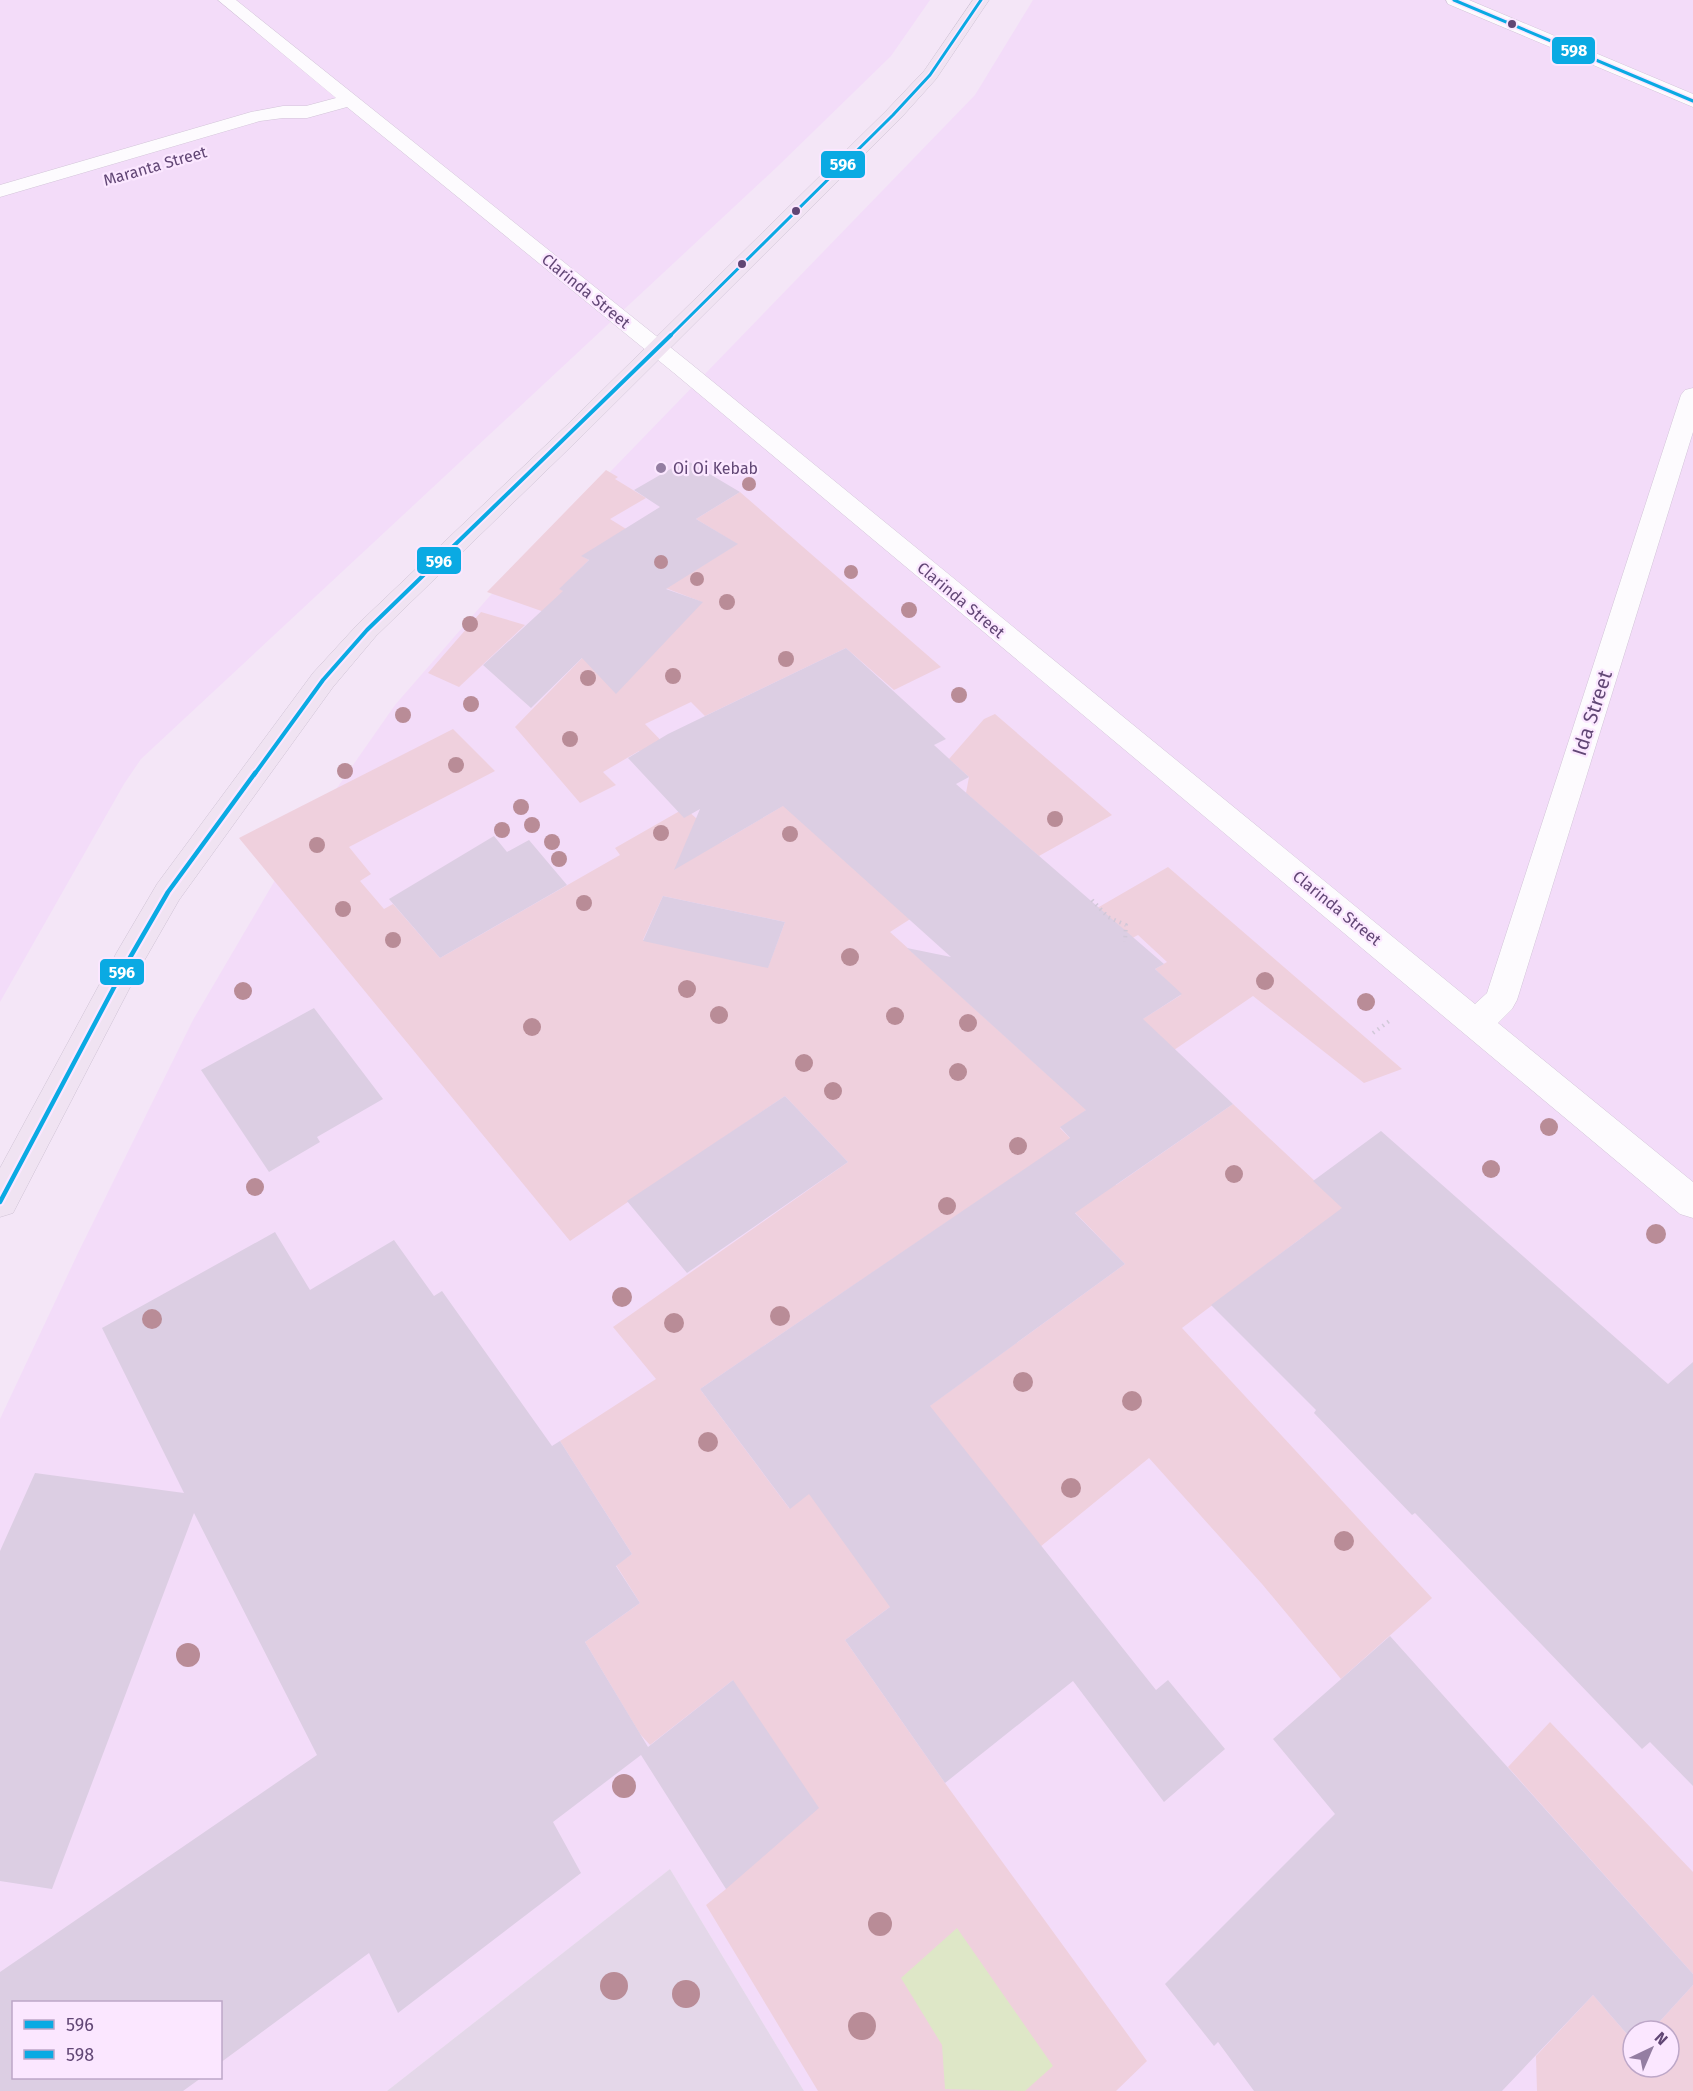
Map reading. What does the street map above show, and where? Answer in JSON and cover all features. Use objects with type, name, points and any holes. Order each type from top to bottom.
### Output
[{"type":"main road","points":[[0,1202],[128,961],[168,892],[282,734],[367,630],[893,115],[930,75],[981,0]]},
{"type":"street","name":"Clarinda Street","points":[[226,0],[657,348],[1693,1203]]},
{"type":"street","points":[[1454,0],[1693,101]]},
{"type":"street","name":"Maranta Street","points":[[0,191],[258,116],[283,112],[307,112],[349,100]]},
{"type":"street","name":"Maranta Street","points":[[201,152],[279,129],[296,122],[307,112]]},
{"type":"street","name":"Ida Street","points":[[1477,1023],[1501,1000],[1693,394]]},
{"type":"path","points":[[1092,900],[1108,917],[1126,925],[1125,942]]},
{"type":"shaded area","points":[[0,0],[930,0],[891,56],[777,167],[141,759],[124,784],[0,1002]]},
{"type":"shaded area","points":[[1033,0],[1693,0],[1693,2091],[804,2091],[670,1869],[387,2091],[0,2091],[0,1419],[78,1253],[193,1020],[288,858],[395,705],[488,598],[975,95]]},
{"type":"shaded area","points":[[606,470],[618,477],[615,479],[646,498],[610,519],[694,571],[737,544],[696,519],[740,492],[941,667],[894,690],[846,648],[705,716],[691,702],[645,724],[674,754],[653,763],[639,751],[603,772],[616,785],[580,803],[515,727],[589,651],[702,602],[582,556],[589,560],[560,589],[570,594],[550,614],[487,592]]},
{"type":"shaded area","points":[[481,612],[525,625],[459,687],[428,673]]},
{"type":"shaded area","points":[[995,714],[1112,815],[1039,856],[966,793],[969,777],[949,759],[984,719]]},
{"type":"shaded area","points":[[453,729],[495,771],[349,847],[371,874],[360,881],[384,909],[393,904],[440,958],[620,855],[615,848],[685,808],[722,842],[813,788],[943,898],[890,932],[1050,1077],[1181,995],[1155,969],[1167,962],[1138,935],[1125,942],[1092,911],[1168,867],[1402,1069],[1364,1083],[1253,996],[1060,1128],[1116,1185],[1233,1104],[1418,1278],[1333,1263],[1304,1236],[1182,1328],[1432,1598],[1341,1679],[1262,1584],[1149,1458],[1040,1547],[890,1607],[845,1640],[945,1783],[1147,2061],[1116,2091],[818,2091],[706,1905],[726,1889],[733,1680],[650,1745],[640,1734],[585,1642],[640,1603],[616,1565],[632,1554],[560,1441],[656,1379],[613,1327],[848,1162],[785,1096],[570,1241],[239,838]],"holes":[[[663,896],[785,922],[768,967],[643,940]],[[1030,1166],[1125,1264],[789,1508],[700,1389]]]},
{"type":"shaded area","points":[[1550,1722],[1693,1872],[1693,1974],[1508,1767]]},
{"type":"shaded area","points":[[670,1869],[804,2091],[387,2091]]},
{"type":"shaded area","points":[[957,1928],[1053,2066],[1025,2091],[945,2089],[942,2045],[901,1978]]},
{"type":"shaded area","points":[[1693,1985],[1693,2091],[1537,2091],[1536,2056],[1593,1995],[1621,2027],[1621,2079],[1681,2079],[1681,2019],[1662,2019]]},
{"type":"building","points":[[686,460],[740,492],[696,519],[738,544],[666,589],[703,602],[616,694],[582,658],[531,708],[483,665],[563,591],[559,589],[589,560],[581,556],[660,507],[634,490]]},
{"type":"building","points":[[846,648],[946,739],[934,745],[969,777],[956,784],[1164,964],[1155,969],[1182,994],[1143,1019],[1233,1104],[1075,1213],[1125,1264],[930,1406],[1156,1690],[1168,1680],[1225,1749],[1164,1802],[1073,1681],[945,1783],[845,1640],[890,1607],[809,1494],[790,1509],[700,1389],[1070,1138],[1060,1127],[1086,1110],[907,948],[951,957],[783,806],[674,870],[700,809],[684,818],[628,758],[668,734]]},
{"type":"building","points":[[494,836],[507,852],[529,840],[567,885],[440,958],[389,899]]},
{"type":"building","points":[[663,896],[785,922],[768,968],[643,941]]},
{"type":"building","points":[[314,1008],[383,1099],[317,1137],[320,1142],[269,1172],[201,1070]]},
{"type":"building","points":[[785,1096],[848,1162],[687,1273],[627,1201]]},
{"type":"building","points":[[1381,1131],[1668,1384],[1693,1362],[1693,1786],[1650,1742],[1642,1749],[1415,1513],[1412,1515],[1314,1413],[1316,1410],[1211,1305],[1342,1208],[1313,1181]]},
{"type":"building","points":[[275,1232],[310,1290],[394,1240],[434,1296],[442,1291],[552,1446],[560,1441],[632,1554],[616,1566],[640,1603],[585,1642],[648,1747],[733,1680],[819,1808],[726,1889],[641,1755],[553,1822],[581,1873],[398,2013],[369,1953],[222,2062],[222,2001],[12,2001],[12,2079],[200,2079],[183,2091],[0,2091],[0,1972],[317,1755],[194,1513],[52,1889],[0,1881],[0,1551],[35,1473],[184,1493],[102,1328]]},
{"type":"building","points":[[1390,1636],[1693,1974],[1693,1985],[1662,2019],[1621,2019],[1621,2027],[1593,1995],[1502,2091],[1254,2091],[1218,2042],[1214,2046],[1165,1984],[1335,1814],[1273,1739]]},
{"type":"transit line","name":"596","points":[[0,1202],[128,961],[168,892],[323,680],[367,630],[575,430],[893,115],[930,75],[981,0]]},
{"type":"transit line","name":"598","points":[[1454,0],[1693,101]]},
{"type":"place","name":"Oi Oi Kebab","points":[[661,468]]}]
